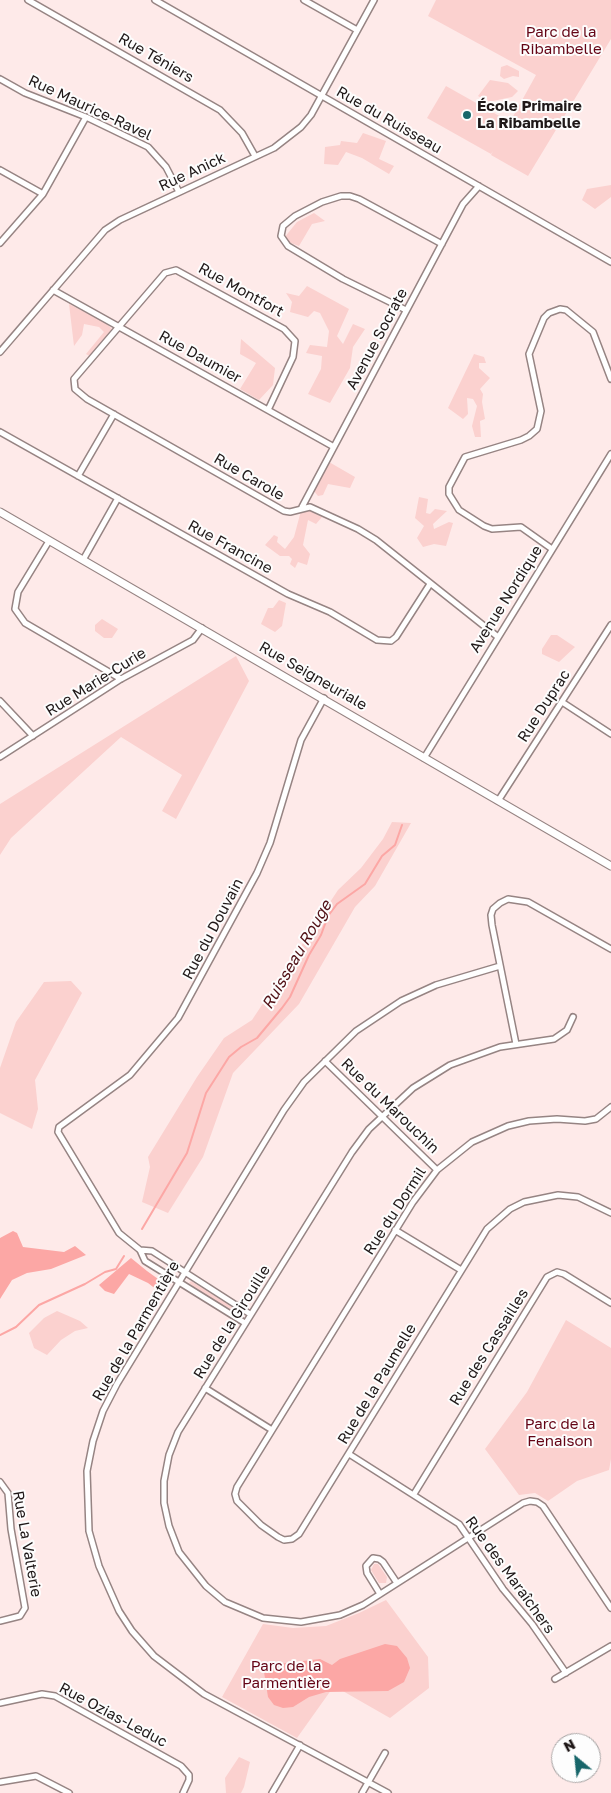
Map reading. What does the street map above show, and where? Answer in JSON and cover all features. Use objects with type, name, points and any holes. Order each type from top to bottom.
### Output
[{"type":"street","name":"Rue Téniers","points":[[28,0],[220,110],[242,133],[255,156]]},
{"type":"street","name":"Rue du Ruisseau","points":[[155,0],[611,262]]},
{"type":"street","points":[[304,0],[357,30]]},
{"type":"street","name":"Rue Anick","points":[[0,352],[105,230],[120,220],[288,139],[301,127],[311,115],[374,0]]},
{"type":"street","name":"Rue Maurice-Ravel","points":[[0,79],[25,93],[86,118],[148,147],[166,167],[179,192]]},
{"type":"street","points":[[0,243],[43,194],[86,118]]},
{"type":"street","points":[[0,170],[43,194]]},
{"type":"street","name":"Avenue Socrate","points":[[302,507],[463,204],[478,186]]},
{"type":"street","points":[[406,310],[343,279],[288,246],[281,236],[283,226],[295,216],[322,202],[340,196],[350,196],[359,199],[442,244]]},
{"type":"street","name":"Rue Montfort","points":[[119,327],[165,273],[170,270],[182,272],[261,316],[284,329],[295,341],[296,348],[268,410]]},
{"type":"street","name":"Rue Daumier","points":[[53,290],[334,447]]},
{"type":"street","points":[[552,548],[521,527],[492,529],[484,526],[459,510],[449,494],[449,487],[465,457],[521,440],[537,429],[541,411],[529,354],[544,318],[549,313],[560,309],[566,310],[593,332],[611,379]]},
{"type":"street","name":"Rue Carole","points":[[119,327],[74,379],[74,385],[81,395],[284,511],[290,512],[302,507],[317,509],[358,529],[376,540],[498,637]]},
{"type":"street","points":[[78,476],[114,414]]},
{"type":"street","name":"Rue Francine","points":[[0,432],[288,594],[330,612],[384,642],[391,641],[401,631],[430,584]]},
{"type":"street","name":"Avenue Nordique","points":[[424,758],[611,454]]},
{"type":"street","points":[[83,560],[118,498]]},
{"type":"street","name":"Rue Seigneuriale","points":[[0,512],[611,866]]},
{"type":"street","points":[[49,541],[18,592],[15,609],[25,623],[121,679]]},
{"type":"street","name":"Rue Duprac","points":[[498,801],[611,626]]},
{"type":"street","name":"Rue Marie-Curie","points":[[0,757],[121,679],[193,640],[202,628]]},
{"type":"street","name":"Rue du Douvain","points":[[140,1250],[119,1233],[58,1132],[59,1127],[130,1074],[178,1018],[257,873],[270,843],[301,740],[324,698]]},
{"type":"street","points":[[0,701],[33,736]]},
{"type":"street","points":[[562,702],[611,734]]},
{"type":"street","points":[[516,1044],[491,915],[500,902],[508,899],[528,902],[611,949]]},
{"type":"street","name":"Rue de la Parmentière","points":[[388,1793],[204,1694],[154,1656],[132,1631],[111,1597],[99,1566],[89,1531],[87,1471],[93,1441],[104,1411],[117,1384],[284,1110],[304,1082],[356,1031],[401,1001],[436,985],[500,966]]},
{"type":"street","name":"Rue de la Girouille","points":[[573,1017],[567,1030],[554,1040],[516,1044],[487,1051],[450,1066],[414,1088],[381,1116],[352,1152],[178,1432],[169,1455],[164,1496],[169,1526],[179,1552],[206,1586],[225,1602],[244,1612],[281,1621],[301,1622],[340,1615],[380,1594],[523,1503],[537,1502],[543,1506],[611,1608]]},
{"type":"street","name":"Rue du Marouchin","points":[[325,1061],[437,1170]]},
{"type":"street","name":"Rue du Dormil","points":[[272,1430],[395,1230],[425,1183],[437,1170],[472,1142],[508,1126],[529,1121],[557,1119],[585,1121],[596,1119],[611,1108]]},
{"type":"street","name":"Rue de la Paumelle","points":[[272,1430],[237,1487],[235,1494],[237,1501],[245,1511],[261,1525],[284,1540],[292,1539],[299,1534],[487,1230],[510,1208],[524,1202],[558,1195],[578,1197],[611,1213]]},
{"type":"street","points":[[395,1230],[461,1270]]},
{"type":"street","points":[[245,1323],[145,1261],[140,1250],[152,1251],[250,1314]]},
{"type":"street","name":"Rue des Cassailles","points":[[414,1494],[547,1277],[557,1272],[564,1274],[611,1303]]},
{"type":"street","points":[[205,1388],[272,1430]]},
{"type":"street","name":"Rue des Maraîchers","points":[[349,1454],[449,1515],[469,1537],[502,1589],[532,1624],[566,1673]]},
{"type":"street","name":"Rue La Valterie","points":[[0,1482],[8,1493],[11,1529],[24,1602],[24,1613],[20,1616],[0,1621]]},
{"type":"street","points":[[380,1594],[367,1573],[366,1566],[373,1558],[379,1558],[383,1562],[396,1583]]},
{"type":"street","points":[[555,1679],[611,1646]]},
{"type":"street","name":"Rue Ozias-Leduc","points":[[0,1703],[42,1694],[55,1696],[181,1766],[189,1775],[189,1780],[183,1793]]},
{"type":"street","points":[[272,1793],[300,1745]]},
{"type":"street","points":[[362,1793],[385,1753]]},
{"type":"street","points":[[0,1782],[36,1776],[69,1793]]},
{"type":"green space","name":"Parc de la Ribambelle","points":[[436,0],[611,0],[611,39],[528,176],[491,155],[493,151],[491,154],[427,118],[446,86],[510,122],[536,75],[428,16]]},
{"type":"green space","points":[[507,65],[519,71],[519,77],[513,76],[504,79],[500,76],[501,67]]},
{"type":"green space","points":[[490,80],[508,83],[518,91],[512,97],[488,102],[478,96]]},
{"type":"green space","points":[[363,133],[386,141],[379,159],[394,166],[389,174],[362,158],[346,152],[338,165],[324,164],[325,147],[340,145],[341,141],[357,143]]},
{"type":"green space","points":[[611,185],[611,197],[595,209],[582,200],[587,189]]},
{"type":"green space","points":[[314,213],[325,221],[312,224],[299,246],[288,242],[284,238],[297,222]]},
{"type":"green space","points":[[307,286],[349,309],[337,336],[343,344],[353,324],[365,329],[353,347],[350,368],[330,403],[308,394],[321,369],[322,356],[306,353],[310,345],[327,347],[329,331],[320,313],[314,311],[308,317],[290,312],[292,302],[286,293],[299,296]]},
{"type":"green space","points":[[69,304],[106,323],[112,329],[113,337],[93,358],[86,354],[104,332],[99,327],[84,324],[82,335],[74,346]]},
{"type":"green space","points":[[241,339],[275,368],[273,385],[259,400],[240,389],[256,363],[240,354]]},
{"type":"green space","points":[[474,354],[484,357],[486,363],[479,363],[479,368],[490,378],[480,389],[483,394],[482,402],[485,419],[480,421],[481,437],[475,437],[472,426],[477,406],[473,399],[467,398],[468,414],[463,419],[448,408]]},
{"type":"green space","points":[[329,462],[355,477],[350,488],[328,484],[323,495],[318,496],[314,491]]},
{"type":"green space","points":[[419,497],[428,499],[426,513],[430,514],[435,509],[447,511],[433,524],[434,529],[449,522],[453,523],[446,546],[434,544],[423,547],[417,538],[424,526],[415,518]]},
{"type":"green space","points":[[302,507],[322,517],[316,524],[308,520],[303,545],[310,554],[307,565],[298,562],[295,568],[290,564],[292,559],[289,556],[280,556],[265,545],[274,535],[278,537],[277,542],[285,549],[294,537]]},
{"type":"green space","points":[[279,600],[286,603],[282,626],[275,632],[261,624],[268,608],[273,608]]},
{"type":"green space","points":[[102,619],[118,629],[112,638],[104,638],[95,631],[95,625]]},
{"type":"green space","points":[[551,635],[557,635],[575,647],[559,662],[542,654],[542,649]]},
{"type":"green space","points":[[236,656],[249,681],[176,819],[162,811],[182,775],[121,737],[11,838],[0,855],[0,804]]},
{"type":"green space","points":[[392,822],[411,823],[375,886],[355,907],[299,1004],[233,1073],[203,1157],[168,1213],[142,1202],[150,1167],[148,1157],[197,1077],[224,1038],[252,1020],[338,890],[361,868],[383,839]]},
{"type":"green space","points":[[71,981],[82,993],[35,1080],[38,1109],[32,1129],[0,1113],[0,1068],[16,1022],[44,982]]},
{"type":"green space","points":[[191,1281],[228,1304],[240,1314],[200,1292],[189,1283]]},
{"type":"green space","points":[[57,1311],[80,1321],[88,1328],[75,1331],[61,1340],[47,1355],[34,1348],[29,1333],[44,1318]]},
{"type":"green space","name":"Parc de la Fenaison","points":[[566,1320],[611,1348],[611,1459],[609,1470],[577,1481],[548,1501],[535,1493],[519,1495],[485,1449],[527,1392]]},
{"type":"green space","points":[[374,1564],[378,1564],[387,1577],[386,1583],[379,1583],[371,1570]]},
{"type":"green space","name":"Parc de la Parmentière","points":[[386,1600],[428,1657],[429,1688],[390,1718],[334,1686],[297,1738],[222,1697],[263,1624],[293,1628],[326,1626]]},
{"type":"green space","points":[[239,1757],[250,1762],[244,1787],[241,1793],[226,1793],[225,1778]]},
{"type":"shaded area","points":[[13,1231],[17,1233],[23,1247],[64,1252],[75,1246],[86,1255],[51,1269],[27,1273],[12,1280],[0,1299],[0,1238]]},
{"type":"shaded area","points":[[131,1258],[165,1284],[157,1290],[148,1283],[129,1274],[114,1294],[105,1291],[99,1285]]},
{"type":"shaded area","points":[[385,1644],[397,1646],[407,1658],[410,1668],[404,1682],[388,1691],[326,1692],[309,1697],[293,1707],[283,1708],[274,1705],[268,1697],[264,1672],[269,1665],[320,1659],[332,1665],[340,1659]]},
{"type":"waterway","name":"Ruisseau Rouge","points":[[142,1229],[187,1153],[206,1093],[229,1057],[241,1047],[257,1038],[282,1008],[290,997],[309,955],[321,935],[328,916],[337,904],[365,884],[382,856],[395,845],[402,825]]},
{"type":"waterway","name":"Ruisseau Rouge","points":[[0,1335],[16,1327],[39,1305],[85,1284],[105,1272],[116,1269],[124,1256]]},
{"type":"place","name":"École Primaire La Ribambelle","points":[[467,115]]}]
